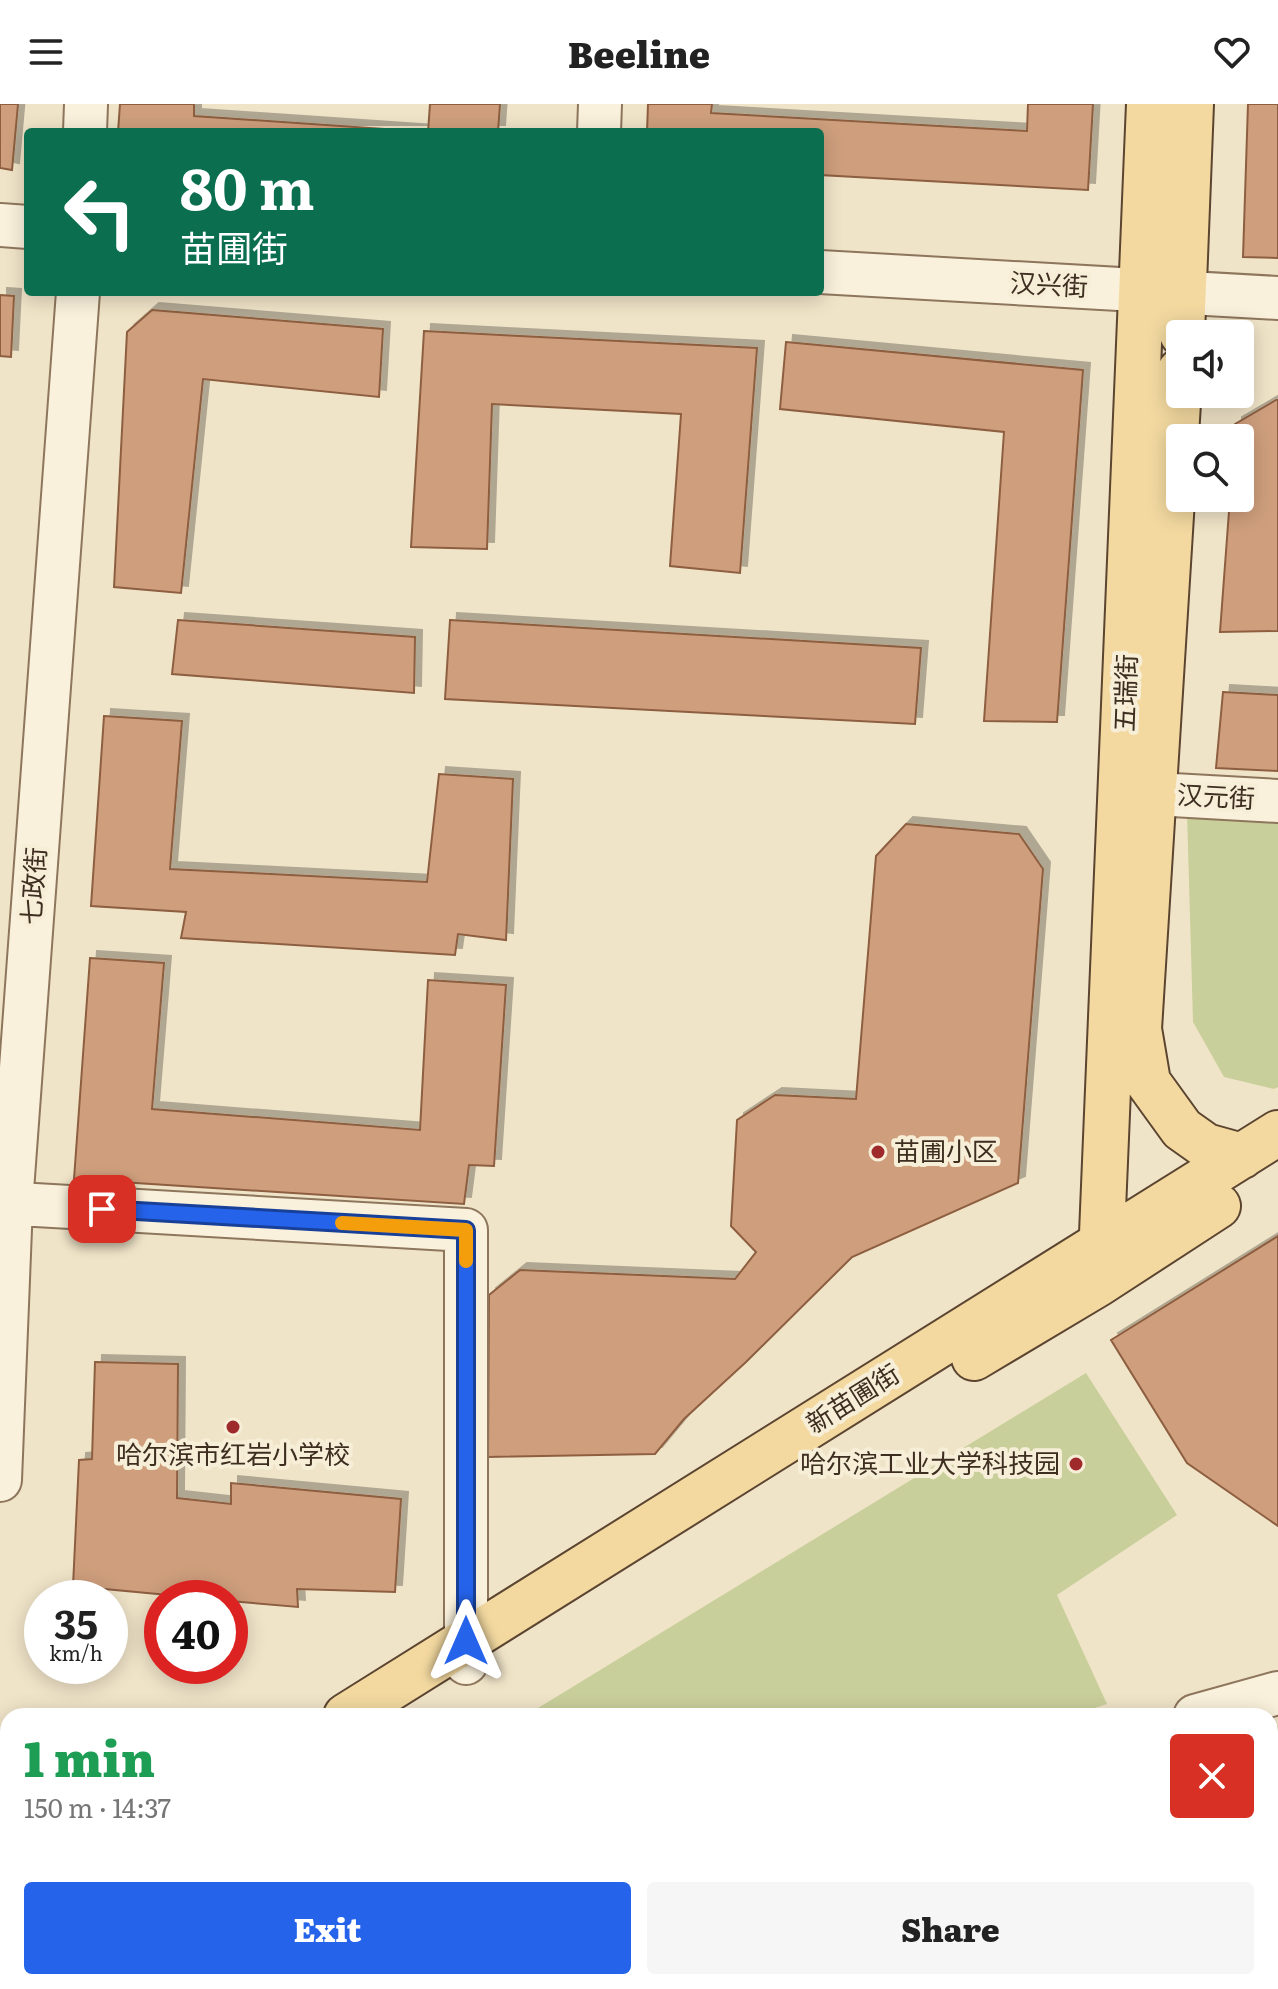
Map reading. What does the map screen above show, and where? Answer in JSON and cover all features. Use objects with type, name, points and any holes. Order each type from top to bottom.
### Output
[{"type":"main road","name":"五瑞街","points":[[1149,104],[1170,306]]},
{"type":"main road","name":"五瑞街","points":[[1101,1263],[1170,306],[1191,104]]},
{"type":"main road","name":"五瑞街","points":[[1178,408],[1139,1029],[1148,1082],[1182,1129],[1206,1146],[1260,1161]]},
{"type":"main road","name":"新苗圃街","points":[[361,1708],[466,1652],[1101,1263],[1260,1161],[1278,1133]]},
{"type":"main road","name":"新苗圃街","points":[[390,1708],[466,1652]]},
{"type":"street","points":[[85,128],[86,104]]},
{"type":"street","points":[[599,128],[600,104]]},
{"type":"street","points":[[0,225],[24,227]]},
{"type":"street","name":"汉兴街","points":[[824,272],[1170,306],[1278,298]]},
{"type":"street","name":"七政街","points":[[0,1480],[5,1203],[78,296]]},
{"type":"street","name":"汉元街","points":[[1155,794],[1278,801]]},
{"type":"street","points":[[5,1203],[466,1230],[466,1652]]},
{"type":"street","points":[[1224,1708],[1278,1693]]},
{"type":"green space","points":[[1187,813],[1278,817],[1278,1087],[1274,1089],[1224,1077],[1193,1022]]},
{"type":"green space","points":[[1086,1373],[1177,1515],[1057,1595],[1107,1704],[1095,1708],[538,1708]]},
{"type":"building","points":[[0,104],[18,104],[12,170],[0,168]]},
{"type":"building","points":[[120,104],[194,104],[194,116],[370,128],[118,128]]},
{"type":"building","points":[[430,104],[500,104],[498,128],[428,128]]},
{"type":"building","points":[[648,104],[712,104],[711,113],[1027,131],[1028,104],[1093,104],[1088,190],[824,175],[824,128],[647,128]]},
{"type":"building","points":[[1248,104],[1278,104],[1278,258],[1243,257]]},
{"type":"building","points":[[0,295],[14,296],[11,357],[0,356]]},
{"type":"building","points":[[152,310],[383,329],[379,397],[203,379],[181,593],[114,587],[127,332]]},
{"type":"building","points":[[424,331],[757,348],[740,573],[670,566],[681,414],[492,404],[487,549],[411,547]]},
{"type":"building","points":[[786,342],[1083,370],[1057,722],[984,721],[1004,432],[780,409]]},
{"type":"building","points":[[1278,400],[1278,631],[1220,632],[1229,512],[1254,512],[1254,424],[1235,424]]},
{"type":"building","points":[[178,620],[415,637],[414,693],[172,674]]},
{"type":"building","points":[[450,620],[921,648],[915,724],[445,699]]},
{"type":"building","points":[[1223,692],[1278,695],[1278,771],[1216,768]]},
{"type":"building","points":[[104,716],[182,721],[170,869],[427,882],[439,774],[513,779],[506,940],[458,934],[455,955],[181,938],[186,912],[91,906]]},
{"type":"building","name":"苗圃小区","points":[[906,824],[1019,834],[1043,869],[1018,1183],[852,1257],[684,1419],[655,1454],[488,1457],[489,1295],[520,1270],[735,1279],[756,1252],[731,1226],[737,1120],[775,1095],[856,1099],[876,856]]},
{"type":"building","points":[[90,958],[164,963],[152,1109],[420,1130],[428,980],[506,985],[494,1166],[469,1165],[464,1204],[74,1179]]},
{"type":"building","points":[[1278,1236],[1278,1526],[1187,1463],[1111,1340]]},
{"type":"building","points":[[95,1362],[178,1364],[177,1498],[231,1504],[231,1483],[401,1499],[395,1592],[297,1589],[298,1607],[248,1603],[248,1580],[144,1580],[144,1593],[128,1591],[128,1580],[73,1580],[79,1460],[92,1459]]},
{"type":"slow traffic","points":[[342,1223],[466,1230],[466,1261]]},
{"type":"place","name":"苗圃小区","points":[[878,1152]]},
{"type":"place","name":"哈尔滨市红岩小学校","points":[[233,1427]]},
{"type":"place","name":"哈尔滨工业大学科技园","points":[[1076,1464]]},
{"type":"route","points":[[102,1209],[466,1230],[466,1641]]}]
